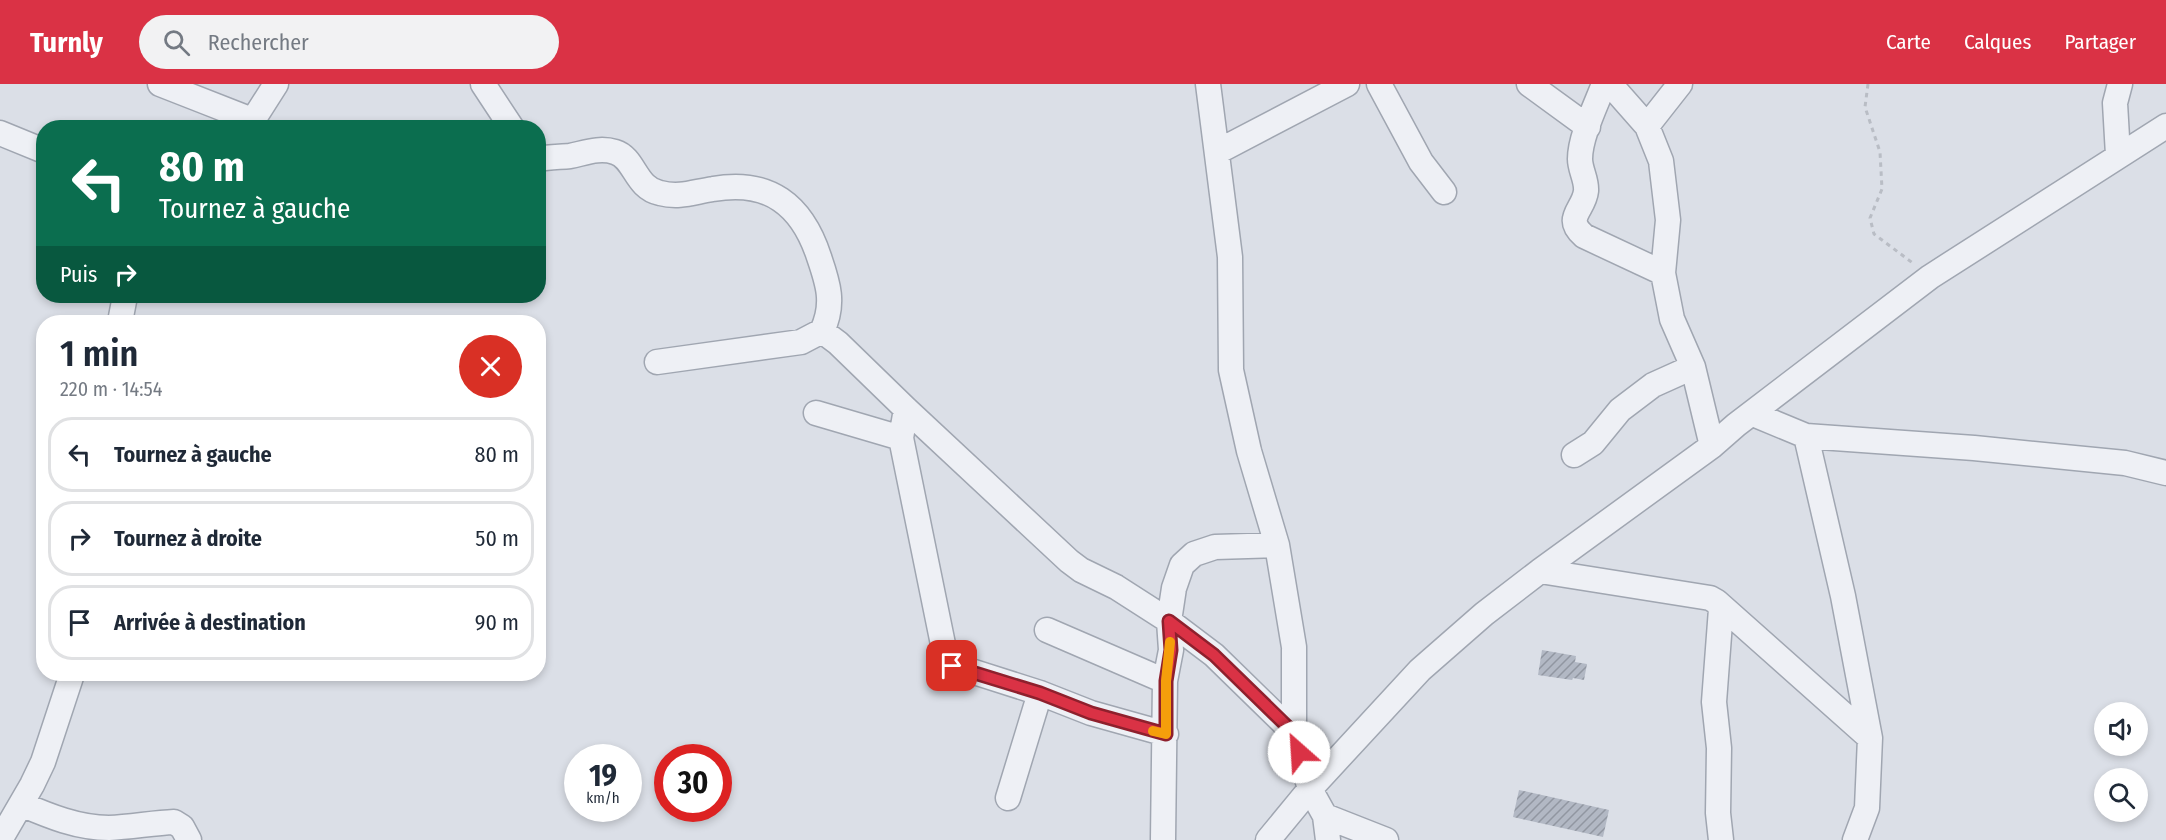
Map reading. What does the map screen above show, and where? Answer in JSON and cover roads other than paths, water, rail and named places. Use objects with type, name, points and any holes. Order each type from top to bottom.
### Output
[{"type":"street","points":[[160,84],[241,120]]},
{"type":"street","points":[[253,120],[276,84]]},
{"type":"street","points":[[483,84],[507,120]]},
{"type":"street","points":[[1208,84],[1230,257],[1231,370],[1249,451],[1276,545],[1294,647],[1294,733],[1310,789],[1325,816],[1328,840]]},
{"type":"street","points":[[1217,152],[1347,84]]},
{"type":"street","points":[[1379,84],[1421,162],[1444,192]]},
{"type":"street","points":[[1529,84],[1588,127]]},
{"type":"street","points":[[1604,84],[1581,149],[1580,161],[1586,187],[1575,222],[1578,231],[1584,236],[1663,273]]},
{"type":"street","points":[[1610,84],[1647,126],[1661,161],[1668,220],[1663,273],[1672,319],[1694,367],[1712,446]]},
{"type":"street","points":[[1647,126],[1680,84]]},
{"type":"street","points":[[2118,155],[2115,103],[2120,84]]},
{"type":"street","points":[[1269,840],[1310,789],[1420,670],[1484,615],[1540,571],[1712,446],[1930,277],[2166,126]]},
{"type":"street","points":[[0,133],[36,148]]},
{"type":"street","points":[[546,158],[595,150],[616,152],[628,162],[642,184],[657,193],[682,196],[716,188],[755,188],[774,194],[798,214],[813,239],[829,287],[829,316],[822,331],[801,342],[657,362]]},
{"type":"street","points":[[822,331],[838,343],[1075,565],[1116,587],[1169,621],[1214,655],[1294,733]]},
{"type":"street","points":[[1574,455],[1593,443],[1620,410],[1653,385],[1694,367]]},
{"type":"street","points":[[906,409],[901,438],[948,664],[1040,693],[1091,713],[1166,734]]},
{"type":"street","points":[[816,414],[901,438]]},
{"type":"street","points":[[1753,414],[1806,436],[1974,448],[2125,463],[2166,473]]},
{"type":"street","points":[[1806,436],[1843,596],[1870,738],[1867,808],[1855,840]]},
{"type":"street","points":[[1163,840],[1166,681],[1171,650],[1169,621],[1174,588],[1182,565],[1194,554],[1215,547],[1276,545]]},
{"type":"street","points":[[1540,571],[1710,598],[1870,738]]},
{"type":"street","points":[[1717,602],[1721,609],[1714,702],[1719,748],[1718,813],[1721,840]]},
{"type":"street","points":[[1047,630],[1166,681]]},
{"type":"street","points":[[0,840],[43,762],[70,681]]},
{"type":"street","points":[[1008,798],[1040,693]]},
{"type":"street","points":[[21,804],[64,821],[93,827],[110,828],[174,822],[182,827],[189,840]]},
{"type":"street","points":[[1325,816],[1386,840]]}]
